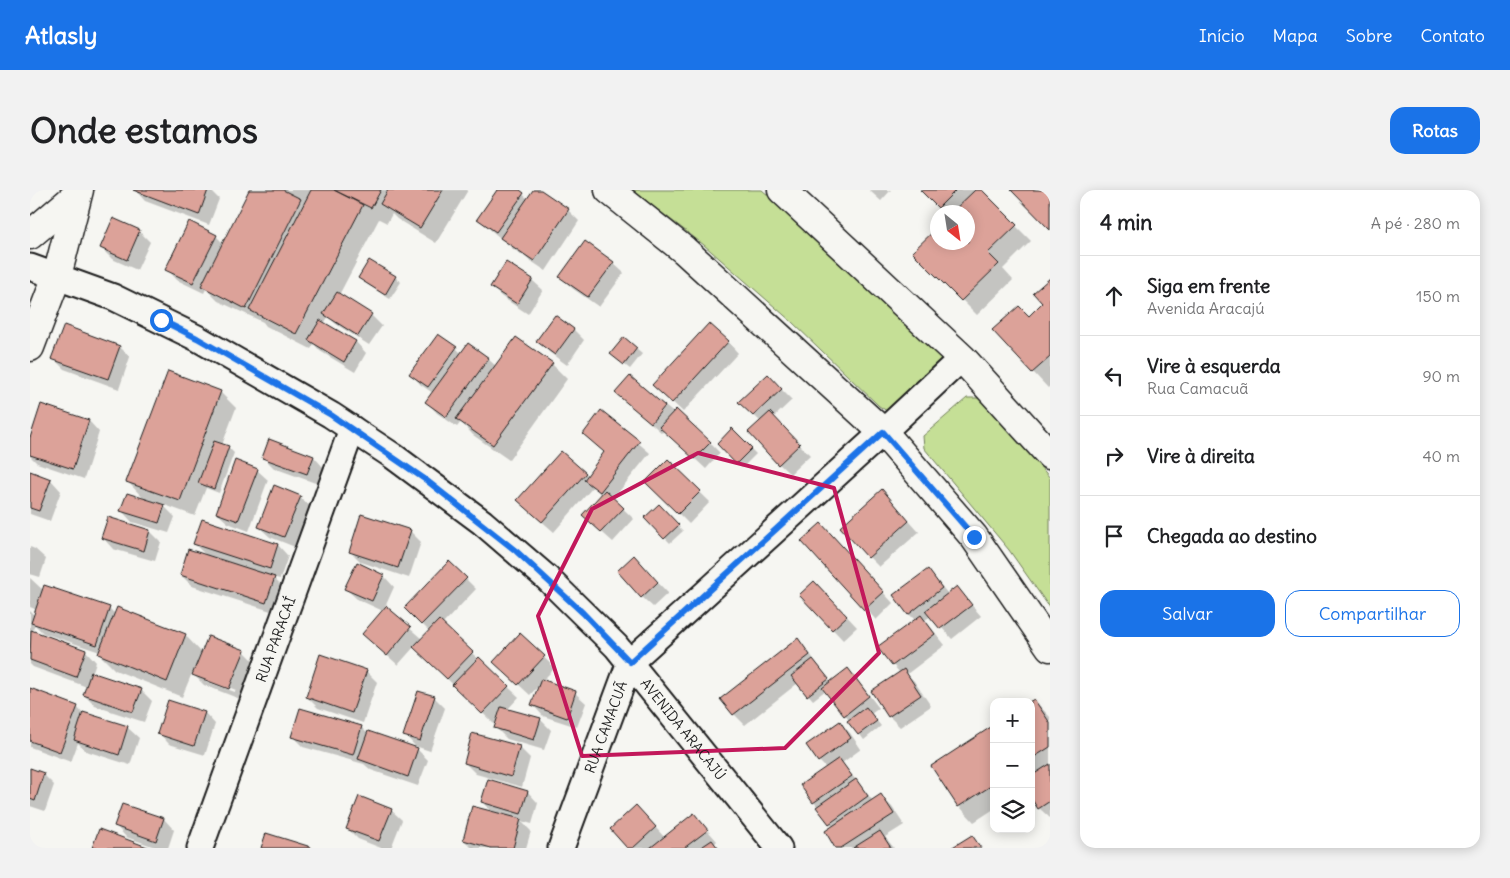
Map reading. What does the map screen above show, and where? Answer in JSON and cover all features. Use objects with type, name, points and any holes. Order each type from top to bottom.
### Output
[{"type":"street","points":[[609,190],[684,250],[883,432],[974,537],[1050,647]]},
{"type":"street","points":[[782,190],[962,358],[1050,455]]},
{"type":"street","points":[[30,234],[78,193]]},
{"type":"street","points":[[30,347],[57,276],[78,193]]},
{"type":"street","name":"AVENIDA ARACAJÚ","points":[[30,267],[113,297],[190,334],[331,415],[426,480],[516,551],[562,592],[630,662],[779,848]]},
{"type":"street","name":"RUA CAMACUÃ","points":[[561,848],[630,662],[962,358]]},
{"type":"street","name":"RUA PARACAÍ","points":[[200,848],[352,429]]},
{"type":"highlighted area","points":[[698,453],[834,488],[879,653],[785,748],[582,756],[538,616],[592,509]]},
{"type":"green space","points":[[632,190],[762,190],[795,218],[943,358],[945,367],[894,412],[887,411],[879,406],[792,322],[704,245]]},
{"type":"green space","points":[[967,398],[982,398],[1050,478],[1050,608],[1009,550],[924,448],[923,436]]},
{"type":"building","points":[[133,190],[208,190],[199,215]]},
{"type":"building","points":[[249,190],[283,190],[301,199],[246,309],[201,286]]},
{"type":"building","points":[[311,190],[334,190],[363,205],[296,334],[249,310]]},
{"type":"building","points":[[334,190],[381,190],[371,208]]},
{"type":"building","points":[[388,190],[443,190],[420,228],[380,204]]},
{"type":"building","points":[[497,190],[520,190],[524,193],[496,232],[477,219]]},
{"type":"building","points":[[533,190],[541,190],[569,209],[534,261],[500,238]]},
{"type":"building","points":[[920,190],[956,190],[941,205],[935,205]]},
{"type":"building","points":[[975,190],[982,190],[1017,225],[988,253],[999,264],[961,301],[912,252],[930,235],[930,250],[975,250],[975,205],[959,205]]},
{"type":"building","points":[[1011,190],[1050,190],[1050,230]]},
{"type":"building","points":[[113,218],[140,230],[127,260],[100,248]]},
{"type":"building","points":[[189,221],[217,235],[193,283],[165,270]]},
{"type":"building","points":[[585,241],[614,262],[588,297],[559,277]]},
{"type":"building","points":[[369,260],[396,276],[385,295],[358,278]]},
{"type":"building","points":[[506,262],[533,279],[517,304],[490,287]]},
{"type":"building","points":[[1050,278],[1050,357],[1032,373],[992,330],[1019,306],[1029,316],[1042,303],[1033,293]]},
{"type":"building","points":[[337,292],[372,314],[358,336],[323,314]]},
{"type":"building","points":[[555,315],[574,329],[555,355],[536,341]]},
{"type":"building","points":[[320,320],[356,341],[344,362],[308,340]]},
{"type":"building","points":[[709,323],[729,341],[672,403],[652,385]]},
{"type":"building","points":[[64,325],[120,346],[108,379],[51,359]]},
{"type":"building","points":[[438,334],[457,347],[428,387],[409,374]]},
{"type":"building","points":[[516,337],[553,363],[493,445],[456,419]]},
{"type":"building","points":[[624,337],[637,348],[624,365],[610,354]]},
{"type":"building","points":[[468,343],[489,358],[446,417],[425,402]]},
{"type":"building","points":[[168,371],[221,391],[180,501],[126,482]]},
{"type":"building","points":[[768,374],[782,389],[753,416],[738,402]]},
{"type":"building","points":[[630,376],[665,406],[651,423],[615,393]]},
{"type":"building","points":[[41,404],[89,420],[73,469],[30,455],[30,438]]},
{"type":"building","points":[[676,409],[711,442],[694,459],[659,427]]},
{"type":"building","points":[[601,410],[640,441],[600,492],[584,480],[604,452],[583,434]]},
{"type":"building","points":[[770,412],[800,444],[778,465],[748,432]]},
{"type":"building","points":[[732,428],[752,448],[736,464],[717,444]]},
{"type":"building","points":[[269,439],[314,456],[307,474],[262,458]]},
{"type":"building","points":[[214,441],[229,446],[214,489],[198,483]]},
{"type":"building","points":[[561,451],[586,473],[542,522],[517,500]]},
{"type":"building","points":[[668,459],[701,491],[678,514],[645,482]]},
{"type":"building","points":[[235,460],[258,469],[238,521],[216,513]]},
{"type":"building","points":[[30,471],[51,479],[39,511],[30,508]]},
{"type":"building","points":[[274,485],[301,496],[284,537],[258,527]]},
{"type":"building","points":[[882,489],[909,521],[868,558],[840,527]]},
{"type":"building","points":[[605,490],[624,508],[601,532],[582,515]]},
{"type":"building","points":[[127,493],[165,505],[159,523],[120,511]]},
{"type":"building","points":[[659,504],[679,525],[664,539],[644,518]]},
{"type":"building","points":[[361,514],[411,530],[398,568],[349,552]]},
{"type":"building","points":[[108,517],[150,530],[144,551],[101,538]]},
{"type":"building","points":[[202,519],[278,544],[270,569],[193,544]]},
{"type":"building","points":[[821,523],[884,592],[864,610],[801,541]]},
{"type":"building","points":[[188,549],[275,577],[266,603],[180,575]]},
{"type":"building","points":[[634,555],[658,582],[641,598],[617,571]]},
{"type":"building","points":[[449,561],[467,578],[421,625],[404,608]]},
{"type":"building","points":[[357,562],[384,575],[372,601],[344,589]]},
{"type":"building","points":[[928,569],[942,588],[908,615],[893,595]]},
{"type":"building","points":[[814,581],[847,616],[832,630],[799,595]]},
{"type":"building","points":[[44,585],[110,607],[97,645],[31,623]]},
{"type":"building","points":[[957,586],[972,605],[940,629],[925,611]]},
{"type":"building","points":[[386,606],[411,627],[387,656],[362,634]]},
{"type":"building","points":[[117,607],[186,634],[167,682],[98,654]]},
{"type":"building","points":[[921,615],[935,634],[892,666],[877,647]]},
{"type":"building","points":[[439,620],[473,652],[447,679],[413,647]]},
{"type":"building","points":[[31,630],[86,650],[76,677],[30,660]]},
{"type":"building","points":[[520,633],[545,656],[518,685],[493,662]]},
{"type":"building","points":[[208,636],[245,650],[229,689],[192,675]]},
{"type":"building","points":[[798,638],[810,655],[733,715],[720,699]]},
{"type":"building","points":[[320,654],[367,670],[352,713],[306,697]]},
{"type":"building","points":[[479,657],[509,686],[482,714],[452,685]]},
{"type":"building","points":[[813,659],[829,679],[807,696],[791,676]]},
{"type":"building","points":[[848,668],[869,696],[844,716],[822,688]]},
{"type":"building","points":[[904,669],[921,695],[888,717],[871,691]]},
{"type":"building","points":[[91,672],[142,689],[133,712],[83,695]]},
{"type":"building","points":[[541,679],[576,691],[567,718],[531,705]]},
{"type":"building","points":[[30,688],[78,706],[60,752],[30,741]]},
{"type":"building","points":[[418,691],[435,696],[420,741],[403,736]]},
{"type":"building","points":[[168,700],[205,712],[194,746],[157,734]]},
{"type":"building","points":[[1035,700],[1050,723],[1050,747],[1035,756]]},
{"type":"building","points":[[501,707],[541,718],[534,740],[494,728]]},
{"type":"building","points":[[866,707],[877,721],[858,735],[847,721]]},
{"type":"building","points":[[300,708],[362,726],[353,755],[291,737]]},
{"type":"building","points":[[83,712],[128,726],[119,755],[74,740]]},
{"type":"building","points":[[840,721],[851,738],[818,762],[806,745]]},
{"type":"building","points":[[990,728],[990,787],[958,807],[931,766]]},
{"type":"building","points":[[368,731],[418,748],[408,777],[358,759]]},
{"type":"building","points":[[472,733],[520,746],[511,777],[464,763]]},
{"type":"building","points":[[839,758],[852,776],[813,803],[800,785]]},
{"type":"building","points":[[1050,764],[1050,801],[1038,809],[1035,804],[1035,773]]},
{"type":"building","points":[[30,768],[44,773],[35,801],[30,799]]},
{"type":"building","points":[[488,779],[528,791],[521,814],[481,802]]},
{"type":"building","points":[[856,779],[868,796],[829,824],[816,807]]},
{"type":"building","points":[[881,794],[894,814],[841,848],[835,848],[825,831]]},
{"type":"building","points":[[359,796],[392,809],[379,841],[346,829]]},
{"type":"building","points":[[122,804],[164,818],[156,841],[114,826]]},
{"type":"building","points":[[636,805],[656,827],[633,848],[627,848],[610,829]]},
{"type":"building","points":[[472,806],[521,819],[513,848],[491,848],[463,840]]},
{"type":"building","points":[[694,813],[708,830],[684,848],[650,848]]},
{"type":"building","points":[[99,829],[150,848],[92,848]]},
{"type":"building","points":[[880,831],[891,848],[853,848]]},
{"type":"building","points":[[266,833],[311,847],[311,848],[261,848]]},
{"type":"building","points":[[972,835],[981,848],[951,848]]},
{"type":"building","points":[[712,840],[718,848],[700,848]]},
{"type":"route","points":[[161,320],[197,338],[331,415],[426,480],[482,522],[547,578],[630,662],[883,432],[974,537]]}]
